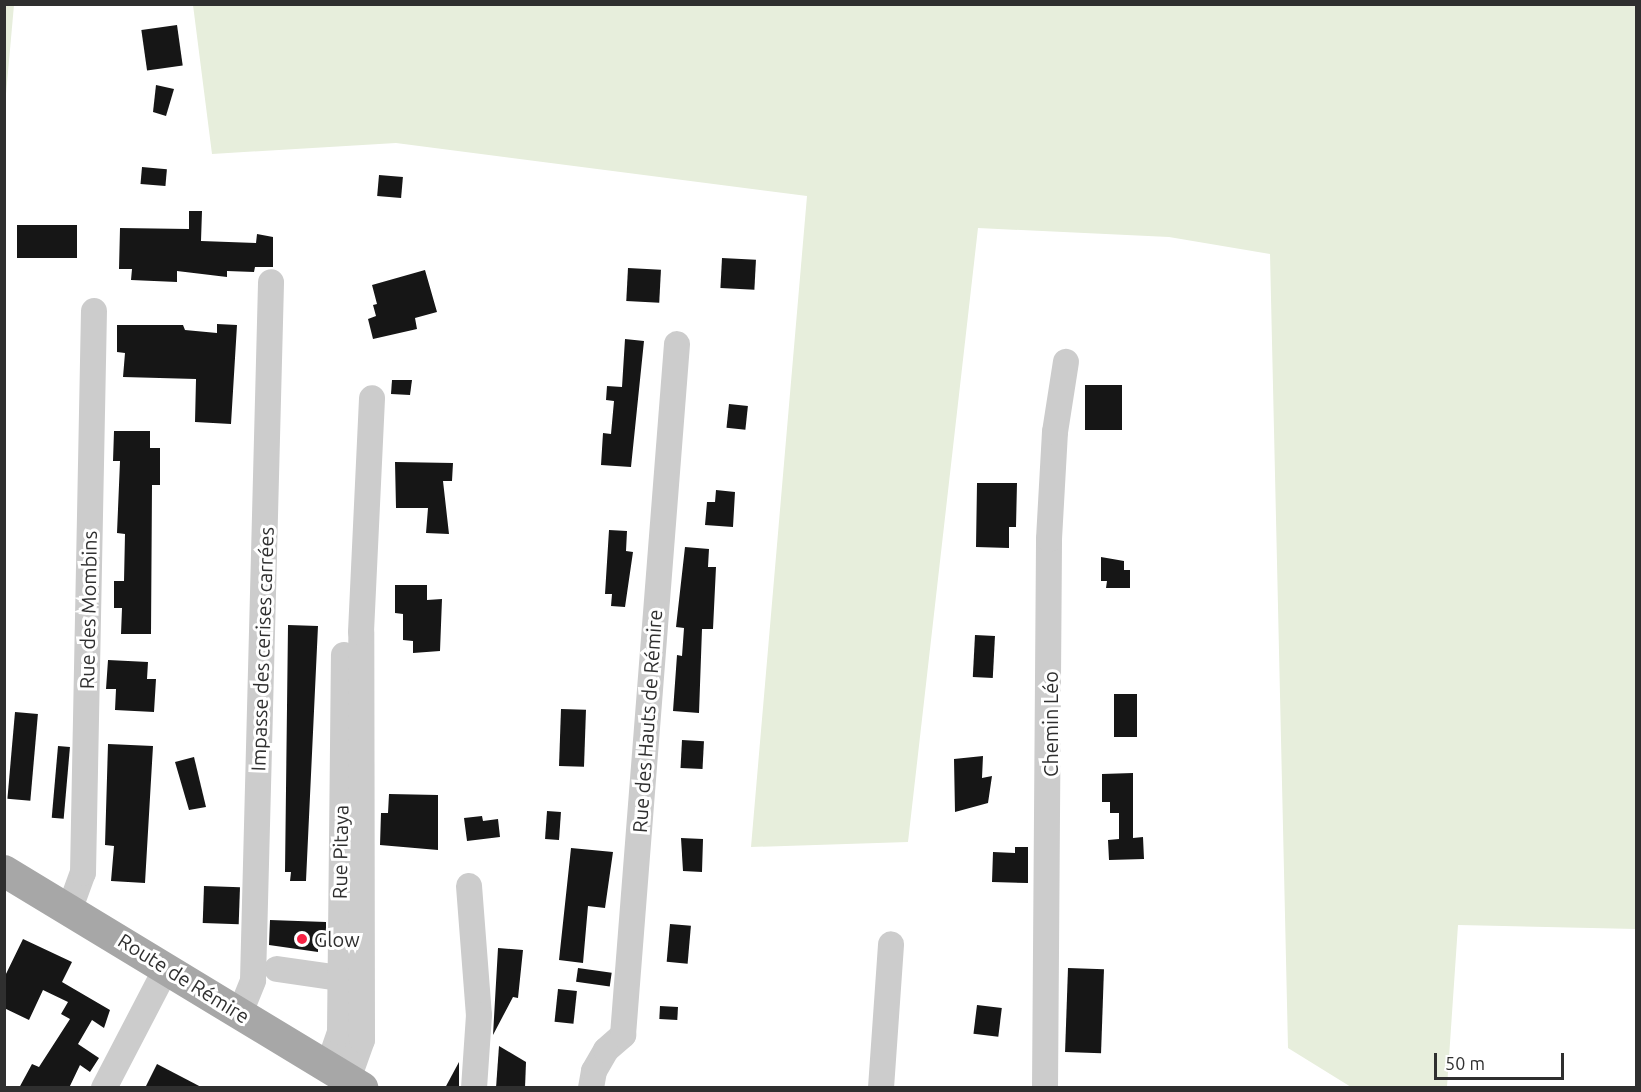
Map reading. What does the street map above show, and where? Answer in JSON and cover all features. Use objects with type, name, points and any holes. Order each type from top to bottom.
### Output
[{"type":"main road","name":"Route de Rémire","points":[[4,871],[70,908],[346,1078]]},
{"type":"street","name":"Impasse des cerises carrées","points":[[240,1013],[253,980],[271,282]]},
{"type":"street","name":"Rue des Mombins","points":[[70,908],[83,873],[94,311]]},
{"type":"street","name":"Rue des Hauts de Rémire","points":[[591,1088],[594,1071],[622,1035],[676,344]]},
{"type":"street","name":"Chemin Léo","points":[[1045,1088],[1049,539],[1055,432],[1066,362]]},
{"type":"street","points":[[346,1078],[362,1040],[361,632],[372,398]]},
{"type":"street","name":"Rue Pitaya","points":[[345,636],[340,1032],[346,1078]]},
{"type":"street","points":[[469,886],[479,1015],[474,1088]]},
{"type":"street","points":[[881,1088],[891,944]]},
{"type":"street","points":[[104,1088],[167,967]]},
{"type":"street","points":[[277,969],[340,978]]},
{"type":"green space","points":[[4,5],[14,5],[5,105]]},
{"type":"green space","points":[[193,5],[1636,5],[1636,929],[1458,925],[1447,1087],[1351,1087],[1288,1048],[1270,254],[1169,237],[978,228],[908,842],[751,847],[807,196],[396,143],[212,154]]},
{"type":"building","points":[[177,25],[183,66],[147,71],[141,30]]},
{"type":"building","points":[[156,85],[174,89],[166,116],[153,112]]},
{"type":"building","points":[[142,167],[167,169],[165,186],[141,184]]},
{"type":"building","points":[[379,175],[403,177],[401,198],[377,196]]},
{"type":"building","points":[[189,211],[202,211],[201,241],[256,243],[257,234],[273,237],[273,267],[255,267],[254,272],[227,271],[227,277],[177,271],[177,282],[131,280],[132,269],[119,269],[120,228],[189,229]]},
{"type":"building","points":[[17,225],[77,225],[77,258],[17,258]]},
{"type":"building","points":[[722,258],[756,260],[754,290],[720,288]]},
{"type":"building","points":[[628,268],[661,270],[659,303],[626,301]]},
{"type":"building","points":[[425,270],[437,312],[415,318],[417,329],[373,339],[368,319],[376,316],[373,305],[377,304],[372,285]]},
{"type":"building","points":[[217,324],[237,325],[231,424],[195,422],[196,379],[123,377],[125,353],[117,352],[117,325],[183,325],[185,330],[217,333]]},
{"type":"building","points":[[625,339],[644,341],[631,467],[601,465],[603,433],[611,434],[614,401],[606,400],[607,386],[622,387]]},
{"type":"building","points":[[392,380],[412,380],[410,395],[391,394]]},
{"type":"building","points":[[1085,385],[1122,385],[1122,430],[1085,430]]},
{"type":"building","points":[[729,404],[748,406],[745,430],[726,428]]},
{"type":"building","points":[[114,431],[150,431],[150,448],[160,448],[160,485],[152,485],[151,634],[121,634],[122,608],[114,608],[114,581],[124,581],[125,534],[117,533],[120,461],[113,461]]},
{"type":"building","points":[[395,462],[453,463],[452,481],[443,481],[449,534],[426,533],[428,508],[396,508]]},
{"type":"building","points":[[977,483],[1017,483],[1016,527],[1009,527],[1009,548],[976,547]]},
{"type":"building","points":[[716,490],[735,492],[733,527],[705,525],[707,502],[715,502]]},
{"type":"building","points":[[609,530],[627,531],[626,551],[633,552],[625,607],[611,606],[612,594],[605,594]]},
{"type":"building","points":[[685,547],[709,549],[708,567],[716,567],[713,629],[702,629],[699,713],[673,711],[677,655],[682,656],[684,628],[676,627]]},
{"type":"building","points":[[1101,557],[1124,561],[1124,570],[1130,570],[1130,588],[1106,588],[1107,581],[1101,581]]},
{"type":"building","points":[[395,585],[427,585],[427,600],[442,599],[440,651],[413,653],[413,641],[403,640],[403,614],[395,613]]},
{"type":"building","points":[[288,625],[318,626],[306,881],[290,881],[291,872],[285,872]]},
{"type":"building","points":[[975,635],[995,636],[993,678],[973,677]]},
{"type":"building","points":[[108,660],[148,662],[147,679],[156,679],[154,712],[115,710],[116,689],[106,689]]},
{"type":"building","points":[[1114,694],[1137,694],[1137,737],[1114,737]]},
{"type":"building","points":[[561,709],[586,710],[584,767],[559,766]]},
{"type":"building","points":[[15,712],[38,714],[30,801],[7,799]]},
{"type":"building","points":[[682,740],[704,741],[703,769],[681,768]]},
{"type":"building","points":[[108,744],[153,746],[145,883],[111,881],[114,846],[105,845]]},
{"type":"building","points":[[58,746],[70,747],[64,819],[52,818]]},
{"type":"building","points":[[983,756],[982,778],[992,776],[988,803],[955,812],[954,759]]},
{"type":"building","points":[[194,757],[206,807],[189,810],[175,762]]},
{"type":"building","points":[[1133,773],[1133,838],[1143,837],[1144,859],[1109,860],[1108,840],[1119,839],[1119,813],[1110,813],[1110,802],[1102,802],[1102,774]]},
{"type":"building","points":[[389,794],[438,795],[438,850],[380,845],[381,813],[388,813]]},
{"type":"building","points":[[547,811],[561,812],[559,840],[545,839]]},
{"type":"building","points":[[482,816],[483,821],[498,819],[500,837],[467,841],[464,818]]},
{"type":"building","points":[[681,838],[703,839],[702,872],[683,871]]},
{"type":"building","points":[[1015,847],[1028,847],[1028,883],[992,882],[993,852],[1015,853]]},
{"type":"building","points":[[571,848],[613,852],[605,908],[588,906],[583,963],[559,960]]},
{"type":"building","points":[[204,886],[240,887],[239,924],[203,923]]},
{"type":"building","points":[[270,920],[326,922],[326,945],[318,945],[318,952],[269,945]]},
{"type":"building","points":[[670,924],[691,926],[688,964],[667,962]]},
{"type":"building","points":[[23,939],[72,962],[62,982],[110,1010],[104,1028],[92,1020],[78,1044],[99,1058],[90,1072],[80,1065],[69,1088],[19,1088],[32,1064],[39,1067],[70,1019],[61,1014],[68,1002],[43,990],[29,1020],[4,1008],[4,978]]},
{"type":"building","points":[[498,948],[523,950],[518,998],[513,997],[493,1035]]},
{"type":"building","points":[[578,968],[612,973],[610,987],[576,982]]},
{"type":"building","points":[[1068,968],[1104,969],[1101,1053],[1065,1052]]},
{"type":"building","points":[[558,989],[577,991],[573,1024],[555,1022]]},
{"type":"building","points":[[977,1005],[1002,1008],[998,1037],[973,1034]]},
{"type":"building","points":[[660,1006],[678,1007],[677,1020],[659,1019]]},
{"type":"building","points":[[499,1046],[526,1062],[525,1088],[496,1088]]},
{"type":"building","points":[[459,1062],[459,1088],[445,1088]]},
{"type":"building","points":[[157,1064],[203,1088],[145,1088]]},
{"type":"place","name":"Glow","points":[[302,939]]}]
